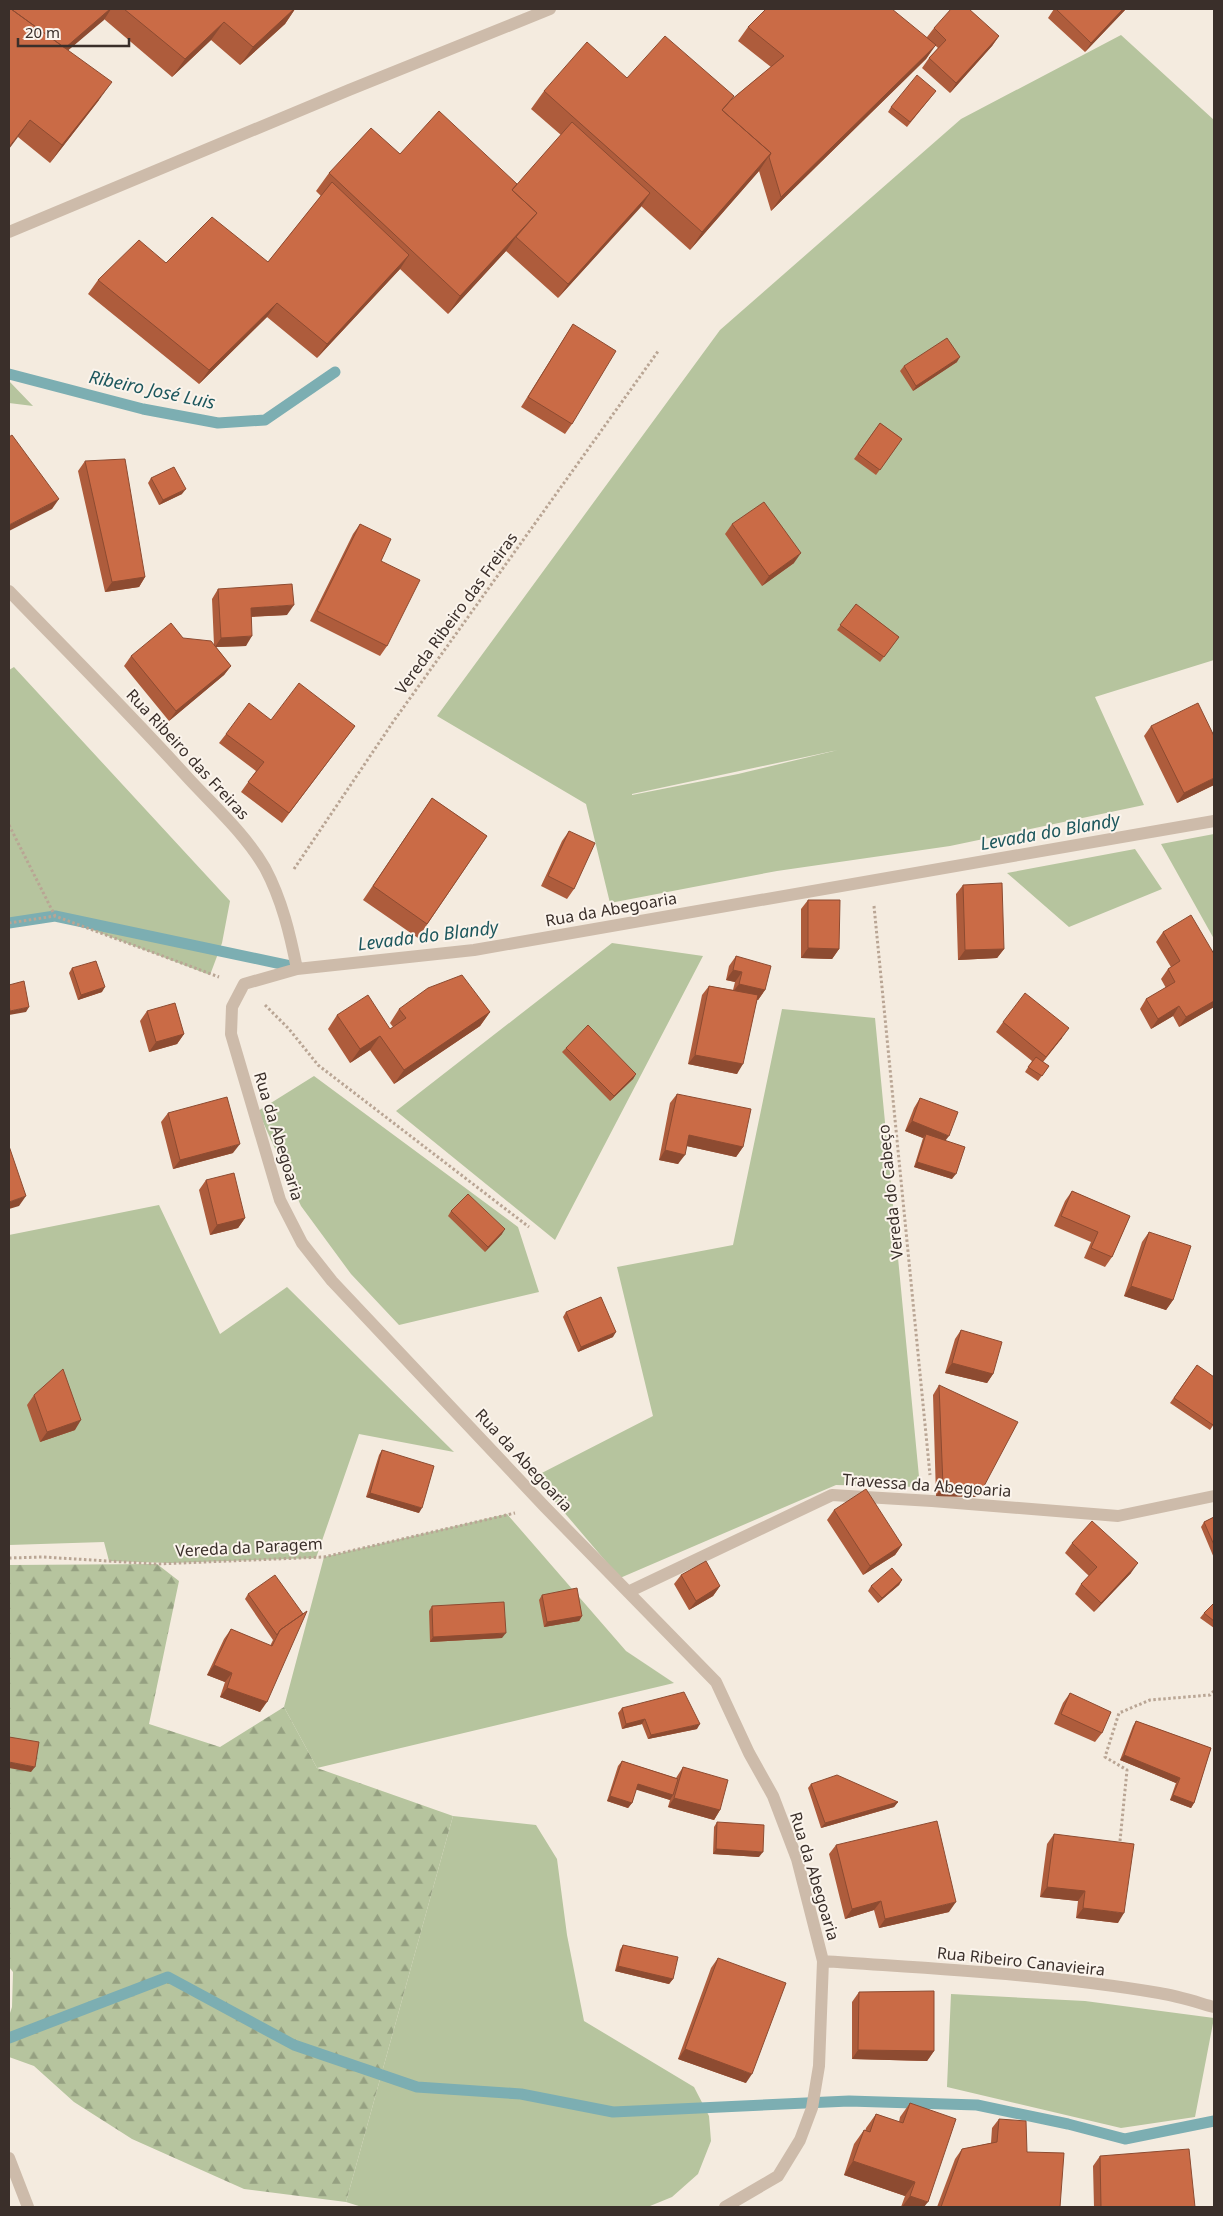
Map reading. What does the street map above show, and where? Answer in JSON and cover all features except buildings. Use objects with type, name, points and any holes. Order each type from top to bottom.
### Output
[{"type":"street","points":[[9,232],[349,90],[550,9]]},
{"type":"street","name":"Rua Ribeiro das Freiras","points":[[9,590],[238,831],[264,867],[277,894],[288,928],[297,969]]},
{"type":"street","name":"Rua da Abegoaria","points":[[725,2207],[778,2176],[800,2140],[812,2108],[819,2066],[823,1961],[797,1859],[773,1796],[749,1753],[716,1682],[545,1507],[332,1281],[302,1243],[280,1200],[231,1034],[232,1007],[244,984],[297,969],[474,950],[1214,821]]},
{"type":"street","name":"Travessa da Abegoaria","points":[[628,1592],[832,1496],[932,1501],[1118,1516],[1214,1496]]},
{"type":"street","name":"Rua Ribeiro Canavieira","points":[[823,1961],[998,1974],[1110,1986],[1161,1993],[1214,2007]]},
{"type":"street","points":[[9,2158],[28,2207]]},
{"type":"path","name":"Vereda Ribeiro das Freiras","points":[[277,894],[393,722],[659,350]]},
{"type":"path","points":[[9,825],[56,916]]},
{"type":"path","name":"Vereda do Cabeço","points":[[872,881],[932,1501]]},
{"type":"path","points":[[9,923],[56,916],[210,975],[244,984],[289,1029],[318,1064],[529,1227]]},
{"type":"path","name":"Vereda da Paragem","points":[[9,1558],[43,1556],[157,1564],[324,1557],[545,1507]]},
{"type":"path","points":[[1120,1841],[1127,1770],[1105,1757],[1119,1712],[1150,1700],[1210,1695],[1214,1691]]},
{"type":"green space","points":[[1121,35],[1214,120],[1214,660],[1095,697],[1144,805],[950,846],[777,871],[610,903],[586,804],[437,716],[720,330],[961,119]],"holes":[[[838,750],[738,774],[632,795]]]},
{"type":"green space","points":[[9,381],[33,406],[9,403]]},
{"type":"green space","points":[[14,667],[230,901],[222,943],[210,975],[56,916],[9,923],[9,670]]},
{"type":"green space","points":[[1214,834],[1214,939],[1161,844]]},
{"type":"green space","points":[[1135,849],[1162,889],[1069,927],[1007,873]]},
{"type":"green space","points":[[612,943],[703,956],[555,1240],[396,1111]]},
{"type":"green space","points":[[782,1009],[875,1018],[920,1487],[836,1485],[620,1578],[534,1477],[653,1416],[617,1267],[733,1245]]},
{"type":"green space","points":[[314,1076],[518,1227],[539,1292],[399,1325],[351,1274],[301,1206],[258,1111]]},
{"type":"green space","points":[[159,1205],[220,1334],[287,1287],[454,1452],[359,1434],[316,1558],[170,1563],[109,1561],[104,1542],[9,1545],[9,1235]]},
{"type":"green space","points":[[507,1514],[626,1651],[674,1683],[317,1768],[284,1707],[324,1557]]},
{"type":"green space","points":[[157,1564],[179,1581],[149,1724],[220,1747],[284,1707],[317,1768],[453,1816],[346,2202],[244,2189],[132,2139],[74,2102],[34,2066],[9,2057],[9,2016],[12,2007],[13,1972],[9,1967],[9,1565]]},
{"type":"green space","points":[[453,1816],[536,1825],[557,1859],[567,1935],[584,2021],[694,2087],[709,2116],[711,2141],[698,2174],[672,2197],[650,2206],[641,2207],[362,2207],[346,2202]]},
{"type":"green space","points":[[951,1994],[1085,2001],[1214,2018],[1195,2117],[1121,2128],[947,2087]]},
{"type":"waterway","name":"Ribeiro José Luis","points":[[9,374],[143,409],[218,423],[265,420],[335,372]]},
{"type":"waterway","name":"Levada do Blandy","points":[[9,923],[55,916],[300,968]]},
{"type":"waterway","points":[[9,2038],[168,1977],[294,2045],[417,2087],[521,2094],[613,2112],[849,2101],[977,2105],[1068,2124],[1125,2139],[1214,2121]]}]
